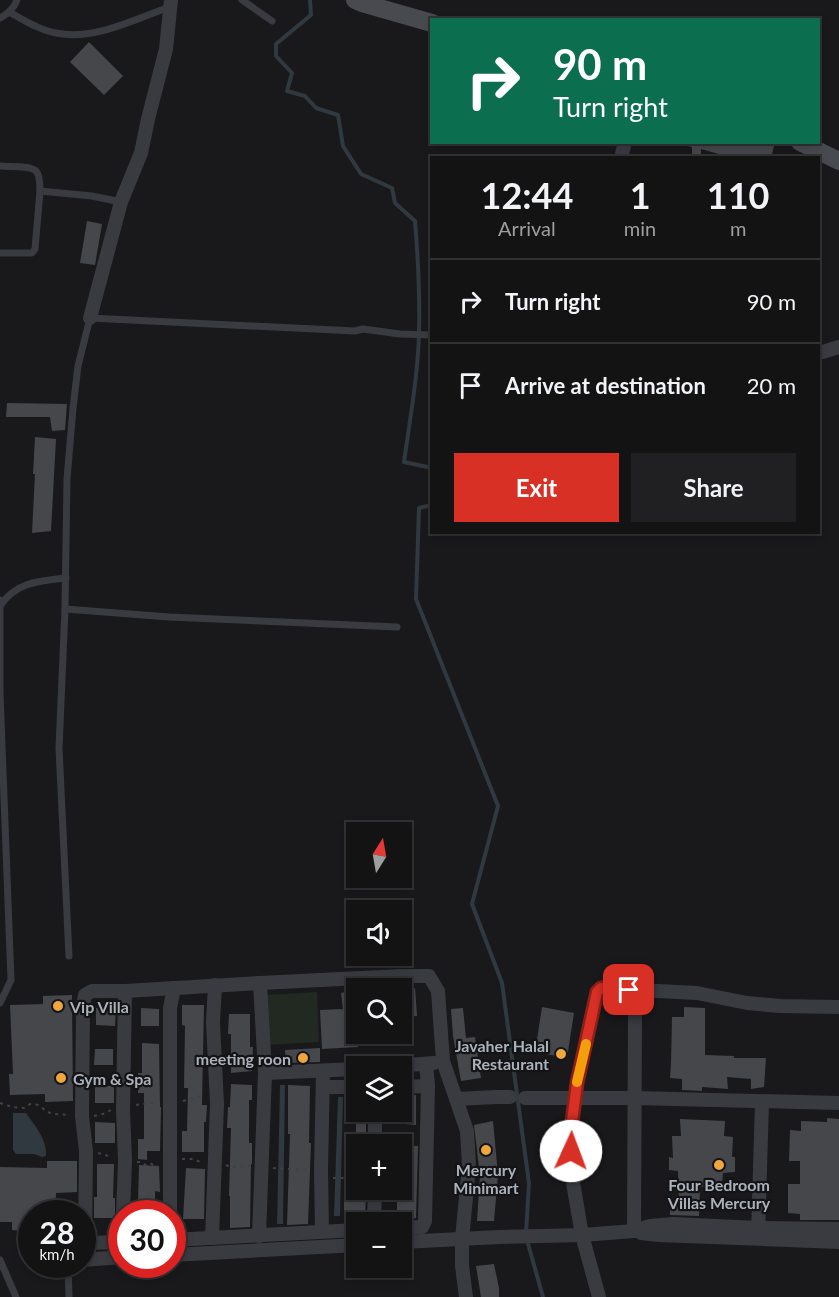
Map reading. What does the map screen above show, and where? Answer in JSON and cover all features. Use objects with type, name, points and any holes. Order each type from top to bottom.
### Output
[{"type":"main road","points":[[359,2],[430,22]]},
{"type":"main road","points":[[804,144],[839,161]]},
{"type":"street","points":[[90,318],[121,202],[141,153],[166,49],[170,4]]},
{"type":"street","points":[[820,353],[839,347]]},
{"type":"street","points":[[85,1200],[86,1151],[82,1116],[83,1006],[86,995],[92,991],[429,976],[438,992],[443,1061],[467,1131],[470,1166],[462,1239],[462,1266],[466,1297]]},
{"type":"street","points":[[260,983],[265,1073],[260,1236]]},
{"type":"street","points":[[212,1238],[217,1099],[213,1022],[215,985]]},
{"type":"street","points":[[599,1297],[582,1235],[571,1171],[571,1130],[577,1083],[597,992],[601,988],[610,987],[697,993],[747,1003],[780,1006],[839,1007]]},
{"type":"street","points":[[170,1200],[170,1008],[174,988]]},
{"type":"street","points":[[633,1231],[635,1014],[638,990]]},
{"type":"street","points":[[123,1200],[125,991]]},
{"type":"street","points":[[412,1065],[443,1061]]},
{"type":"street","points":[[412,1228],[422,1227],[425,1221],[428,1086],[426,1064]]},
{"type":"street","points":[[265,1073],[346,1070]]},
{"type":"street","points":[[322,1232],[323,1071]]},
{"type":"street","points":[[412,1086],[428,1086]]},
{"type":"street","points":[[324,1088],[346,1087]]},
{"type":"street","points":[[456,1099],[510,1098]]},
{"type":"street","points":[[525,1098],[839,1103]]},
{"type":"street","points":[[758,1233],[762,1102]]},
{"type":"street","points":[[412,1242],[633,1231],[659,1235],[839,1229]]},
{"type":"street","points":[[186,1239],[346,1231]]},
{"type":"street","points":[[758,1233],[839,1242]]},
{"type":"street","points":[[186,1254],[346,1246]]},
{"type":"lane","points":[[0,18],[9,12],[17,0]]},
{"type":"lane","points":[[242,0],[272,21]]},
{"type":"lane","points":[[9,12],[27,23],[55,33],[96,33],[170,4]]},
{"type":"lane","points":[[0,166],[35,169],[38,173],[40,191],[35,249],[32,253],[0,252]]},
{"type":"lane","points":[[40,191],[92,196],[121,202]]},
{"type":"lane","points":[[69,957],[59,748],[68,479],[73,408],[78,366],[90,318],[355,331],[366,329],[400,334],[430,335]]},
{"type":"lane","points":[[0,606],[15,590],[31,582],[66,578]]},
{"type":"lane","points":[[0,600],[0,693],[11,981],[0,1003]]},
{"type":"lane","points":[[65,609],[169,617],[397,627]]},
{"type":"lane","points":[[0,1260],[16,1297]]},
{"type":"lane","points":[[68,1278],[69,1297]]},
{"type":"path","points":[[170,1102],[204,1095],[217,1099]]},
{"type":"path","points":[[0,1103],[24,1108],[30,1104],[39,1105],[47,1112],[82,1116]]},
{"type":"path","points":[[86,1151],[112,1157],[124,1157]]},
{"type":"path","points":[[321,1178],[346,1178]]},
{"type":"shaded area","points":[[317,992],[319,1042],[266,1045],[264,995]]},
{"type":"shaded area","points":[[280,1085],[285,1085],[283,1224],[277,1224]]},
{"type":"shaded area","points":[[338,1097],[343,1097],[340,1216],[334,1216]]},
{"type":"shaded area","points":[[13,1113],[26,1113],[42,1138],[46,1156],[16,1154],[13,1150]]},
{"type":"building","points":[[89,42],[123,76],[104,95],[70,62]]},
{"type":"building","points":[[687,144],[766,144],[774,146],[772,156],[726,156],[701,149],[701,156],[692,156],[692,147]]},
{"type":"building","points":[[87,221],[102,224],[95,265],[80,263]]},
{"type":"building","points":[[7,403],[67,404],[65,430],[52,431],[50,417],[6,417]]},
{"type":"building","points":[[35,437],[56,439],[51,531],[32,533],[35,474],[33,474]]},
{"type":"building","points":[[344,988],[346,988],[346,1044],[358,1044],[358,1047],[322,1049],[320,1010],[343,1009],[341,993],[345,992]]},
{"type":"building","points":[[412,988],[415,988],[417,1016],[412,1016]]},
{"type":"building","points":[[72,995],[73,1101],[45,1102],[45,1094],[10,1095],[9,1074],[13,1074],[10,1005],[43,1004],[43,996]]},
{"type":"building","points":[[182,1005],[204,1005],[202,1105],[207,1105],[206,1122],[204,1122],[204,1152],[182,1152],[182,1131],[187,1131],[188,1088],[184,1088],[185,1026],[182,1025]]},
{"type":"building","points":[[542,1007],[574,1013],[567,1058],[535,1052]]},
{"type":"building","points":[[684,1007],[705,1008],[705,1055],[766,1058],[764,1087],[751,1089],[751,1079],[727,1077],[728,1089],[702,1087],[702,1091],[682,1090],[682,1079],[670,1078],[672,1017],[684,1017]]},
{"type":"building","points":[[96,1008],[116,1008],[115,1026],[96,1025]]},
{"type":"building","points":[[141,1008],[159,1009],[159,1026],[141,1026]]},
{"type":"building","points":[[463,1008],[466,1038],[475,1037],[481,1078],[461,1081],[451,1009]]},
{"type":"building","points":[[229,1014],[250,1014],[250,1047],[253,1047],[252,1071],[231,1073]]},
{"type":"building","points":[[142,1043],[159,1044],[160,1151],[147,1151],[147,1160],[138,1159],[138,1139],[144,1139],[144,1093],[138,1093],[138,1073],[142,1073]]},
{"type":"building","name":"meeting roon","points":[[320,1048],[320,1062],[286,1063],[285,1050]]},
{"type":"building","points":[[95,1049],[113,1049],[113,1065],[94,1065]]},
{"type":"building","points":[[231,1084],[252,1085],[252,1100],[249,1100],[249,1143],[252,1143],[250,1227],[230,1228],[231,1128],[227,1128]]},
{"type":"building","points":[[288,1085],[310,1086],[309,1143],[311,1143],[308,1224],[287,1225],[290,1134],[288,1134]]},
{"type":"building","points":[[95,1086],[114,1086],[114,1103],[95,1103]]},
{"type":"building","points":[[416,1095],[416,1125],[404,1124],[404,1122],[412,1122],[412,1096]]},
{"type":"building","points":[[827,1118],[839,1119],[839,1220],[800,1220],[800,1214],[788,1213],[788,1184],[800,1184],[800,1161],[789,1161],[790,1130],[801,1131],[801,1121],[827,1122]]},
{"type":"building","points":[[680,1119],[725,1121],[724,1136],[733,1137],[732,1157],[735,1157],[735,1172],[723,1173],[722,1186],[700,1187],[699,1216],[670,1215],[670,1204],[679,1205],[678,1171],[669,1170],[669,1157],[673,1158],[672,1136],[681,1136]]},
{"type":"building","name":"Mercury Minimart","points":[[493,1121],[498,1175],[494,1221],[477,1221],[480,1176],[474,1125]]},
{"type":"building","points":[[95,1122],[115,1123],[115,1143],[95,1143]]},
{"type":"building","points":[[346,1122],[366,1122],[366,1134],[356,1134],[356,1123]]},
{"type":"building","points":[[412,1146],[418,1146],[416,1218],[412,1218],[412,1212],[397,1212],[397,1200],[412,1200]]},
{"type":"building","points":[[47,1161],[77,1161],[77,1192],[56,1193],[56,1200],[18,1200],[18,1231],[12,1230],[12,1222],[0,1222],[0,1167],[47,1168]]},
{"type":"building","points":[[97,1164],[114,1164],[113,1198],[115,1200],[108,1200],[108,1218],[96,1218],[94,1197],[97,1197]]},
{"type":"building","points":[[139,1165],[159,1166],[160,1192],[155,1191],[155,1200],[138,1200]]},
{"type":"building","points":[[186,1168],[205,1169],[204,1219],[186,1219],[186,1200],[184,1200]]},
{"type":"building","points":[[344,1193],[346,1193],[346,1200],[366,1200],[365,1212],[344,1213]]},
{"type":"building","points":[[494,1264],[499,1297],[481,1297],[476,1266]]},
{"type":"waterway","points":[[310,0],[311,15],[276,44],[276,56],[292,73],[287,91],[305,96],[316,108],[338,115],[343,146],[361,174],[392,188],[395,203],[415,221],[419,290],[418,348],[404,462],[430,468]]},
{"type":"waterway","points":[[430,505],[419,508],[416,599],[498,806],[472,904],[502,983],[529,1183],[526,1233]]},
{"type":"waterway","points":[[527,1240],[543,1297]]},
{"type":"slow traffic","points":[[577,1082],[586,1044]]},
{"type":"place","name":"Vip Villa","points":[[58,1006]]},
{"type":"place","name":"Javaher Halal Restaurant","points":[[561,1054]]},
{"type":"place","name":"meeting roon","points":[[303,1058]]},
{"type":"place","name":"Gym & Spa","points":[[61,1078]]},
{"type":"place","name":"Mercury Minimart","points":[[486,1150]]},
{"type":"place","name":"Four Bedroom Villas Mercury","points":[[719,1165]]},
{"type":"route","points":[[571,1151],[571,1130],[577,1083],[597,992],[601,988],[610,987],[629,990]]}]
